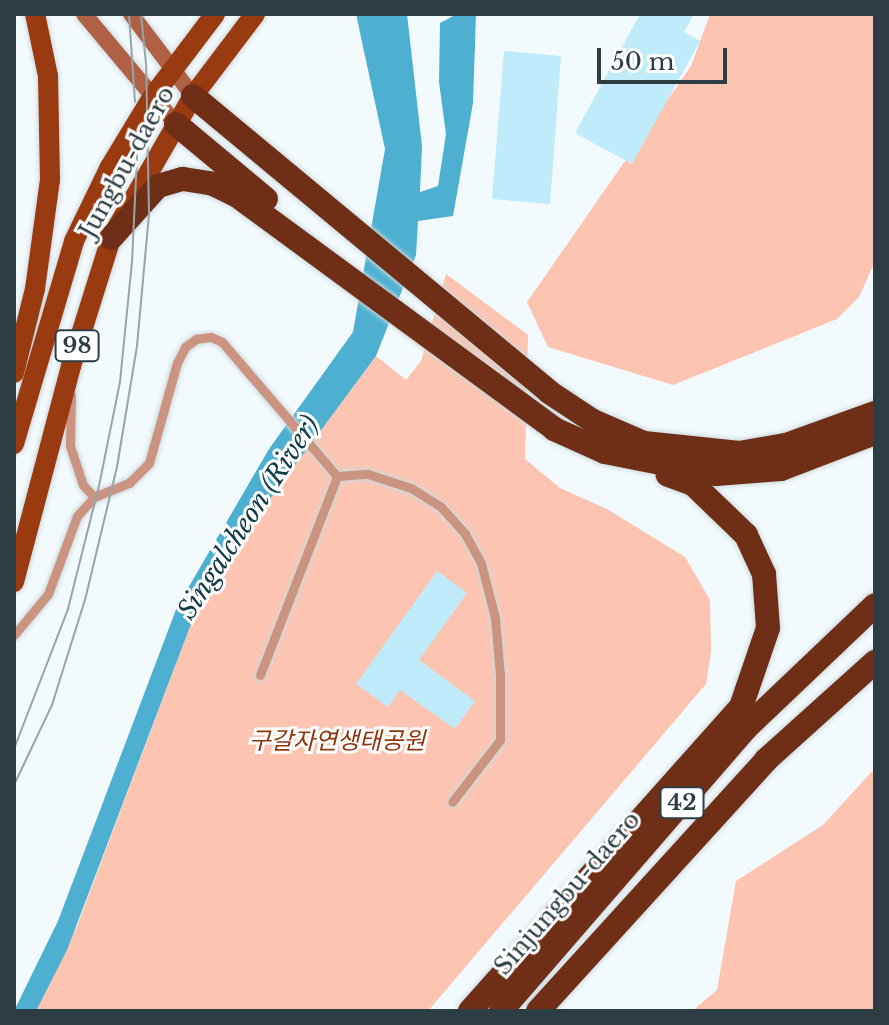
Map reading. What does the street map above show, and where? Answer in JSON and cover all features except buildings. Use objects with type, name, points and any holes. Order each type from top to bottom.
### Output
[{"type":"highway","points":[[193,96],[549,392],[593,421],[644,443],[739,453],[786,445],[875,413]]},
{"type":"highway","points":[[176,124],[456,356]]},
{"type":"highway","points":[[111,238],[158,186],[183,179],[213,184],[236,195],[554,429],[605,452],[693,484],[746,535],[764,574],[768,628],[741,707],[470,1011]]},
{"type":"highway","points":[[605,452],[716,474],[781,469],[875,433]]},
{"type":"highway","name":"Sinjungbu-daero","points":[[501,1011],[746,728],[875,605]]},
{"type":"highway","name":"42","points":[[538,1011],[766,760],[875,662]]},
{"type":"main road","points":[[14,373],[35,289],[50,180],[48,76],[35,14]]},
{"type":"main road","points":[[84,14],[176,124]]},
{"type":"main road","points":[[131,14],[193,96]]},
{"type":"main road","name":"Jungbu-daero","points":[[14,444],[74,241],[110,167],[153,96],[171,68],[215,14]]},
{"type":"main road","name":"Jungbu-daero","points":[[14,582],[71,366],[111,238],[193,96],[255,14]]},
{"type":"lane","points":[[14,635],[48,594],[77,516],[94,497],[129,483],[149,463],[177,363],[185,347],[196,339],[211,337],[222,342],[337,476]]},
{"type":"lane","points":[[71,366],[70,446],[83,485],[94,497]]},
{"type":"lane","points":[[337,476],[368,474],[411,488],[441,507],[465,534],[481,563],[495,618],[500,675],[500,740],[452,802]]},
{"type":"lane","points":[[260,675],[337,476]]},
{"type":"green space","points":[[710,14],[875,14],[875,261],[859,297],[837,319],[673,385],[548,347],[527,302],[691,66]]},
{"type":"green space","name":"구갈자연생태공원","points":[[446,274],[528,335],[525,459],[560,488],[607,509],[685,557],[710,600],[711,651],[706,684],[428,1011],[36,1011],[77,926],[196,611],[273,495],[376,356],[406,380],[421,361]]},
{"type":"green space","points":[[875,768],[875,1011],[692,1011],[717,990],[736,881],[823,825]]},
{"type":"water","name":"Singalcheon (River)","points":[[356,14],[407,14],[422,146],[420,192],[438,186],[446,134],[439,82],[440,23],[457,14],[476,14],[473,103],[453,216],[418,221],[416,255],[376,356],[273,495],[196,611],[67,950],[36,1011],[14,1011],[58,921],[177,607],[269,449],[353,332],[385,149]]},
{"type":"tram line","points":[[129,14],[135,102]]},
{"type":"tram line","points":[[14,785],[52,705],[85,600],[117,467],[137,346],[149,214],[146,64],[141,14]]},
{"type":"tram line","points":[[14,749],[68,609],[99,486],[120,382],[132,262],[137,154]]}]
